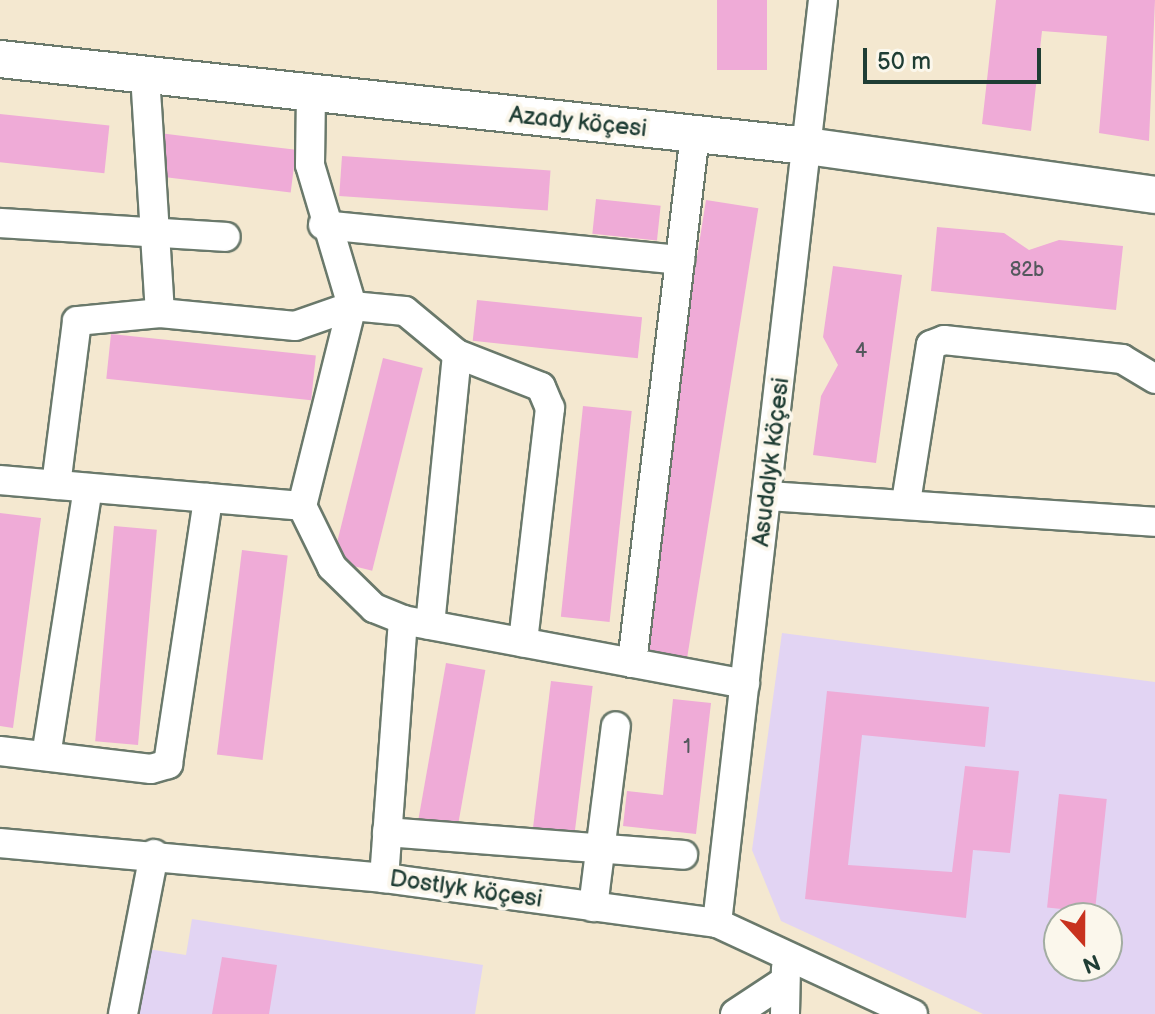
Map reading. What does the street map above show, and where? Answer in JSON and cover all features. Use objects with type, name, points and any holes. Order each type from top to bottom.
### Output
[{"type":"main road","name":"Azady köçesi","points":[[0,59],[807,146],[1155,195]]},
{"type":"street","name":"Asudalyk köçesi","points":[[717,923],[823,0]]},
{"type":"street","points":[[145,75],[152,230],[160,313]]},
{"type":"street","points":[[311,93],[310,165],[323,225],[352,306],[302,506],[332,567],[374,608],[417,622],[745,684]]},
{"type":"street","points":[[632,663],[695,134]]},
{"type":"street","points":[[0,223],[152,230],[226,237]]},
{"type":"street","points":[[323,225],[680,260]]},
{"type":"street","points":[[56,485],[77,321],[160,313],[295,326],[352,306],[405,311],[457,354],[541,387],[550,408],[523,642]]},
{"type":"street","points":[[906,502],[931,345],[944,340],[1122,359],[1155,379]]},
{"type":"street","points":[[384,878],[387,832],[457,354]]},
{"type":"street","points":[[0,480],[302,506]]},
{"type":"street","points":[[46,756],[88,488]]},
{"type":"street","points":[[767,496],[906,502],[1155,522]]},
{"type":"street","points":[[0,751],[151,769],[168,764],[208,498]]},
{"type":"street","points":[[593,907],[616,726]]},
{"type":"street","points":[[387,832],[601,845],[683,855]]},
{"type":"street","name":"Dostlyk köçesi","points":[[0,843],[154,854],[384,878],[717,923],[786,968],[913,1014]]},
{"type":"street","points":[[123,1014],[154,854]]},
{"type":"street","points":[[735,1014],[786,968]]},
{"type":"street","points":[[785,1014],[786,968]]},
{"type":"shaded area","points":[[782,633],[1155,682],[1155,1014],[983,1014],[781,921],[752,850]]},
{"type":"shaded area","points":[[192,919],[483,965],[475,1014],[138,1014],[148,949],[186,955]]},
{"type":"building","points":[[717,0],[767,0],[767,70],[717,70]]},
{"type":"building","points":[[996,0],[1155,0],[1149,141],[1099,133],[1107,36],[1042,31],[1031,131],[982,124]]},
{"type":"building","points":[[0,114],[109,125],[104,173],[0,162]]},
{"type":"building","points":[[159,133],[296,150],[291,192],[154,176]]},
{"type":"building","points":[[342,156],[550,171],[548,210],[339,196]]},
{"type":"building","points":[[596,199],[661,206],[657,241],[592,234]]},
{"type":"building","points":[[706,200],[758,208],[685,669],[633,660]]},
{"type":"building","points":[[937,227],[1004,233],[1029,250],[1059,240],[1123,246],[1116,310],[931,291]]},
{"type":"building","points":[[833,266],[902,275],[876,463],[813,455],[821,396],[838,365],[823,337]]},
{"type":"building","points":[[477,300],[642,317],[638,358],[473,341]]},
{"type":"building","points":[[111,334],[316,356],[311,400],[106,379]]},
{"type":"building","points":[[383,358],[423,368],[372,571],[332,561]]},
{"type":"building","points":[[583,406],[632,411],[610,622],[561,617]]},
{"type":"building","points":[[0,513],[41,518],[13,728],[0,726]]},
{"type":"building","points":[[114,526],[157,530],[138,745],[95,741]]},
{"type":"building","points":[[242,550],[288,556],[263,760],[217,754]]},
{"type":"building","points":[[446,663],[485,670],[457,828],[418,822]]},
{"type":"building","points":[[551,681],[593,686],[574,840],[532,835]]},
{"type":"building","points":[[827,691],[989,707],[985,747],[862,735],[848,865],[952,872],[965,766],[1019,771],[1010,853],[973,850],[966,918],[805,899]]},
{"type":"building","points":[[673,699],[711,703],[696,834],[623,826],[627,791],[663,795]]},
{"type":"building","points":[[1059,794],[1107,799],[1096,902],[1048,902]]},
{"type":"building","points":[[222,957],[277,965],[269,1014],[212,1014]]}]
